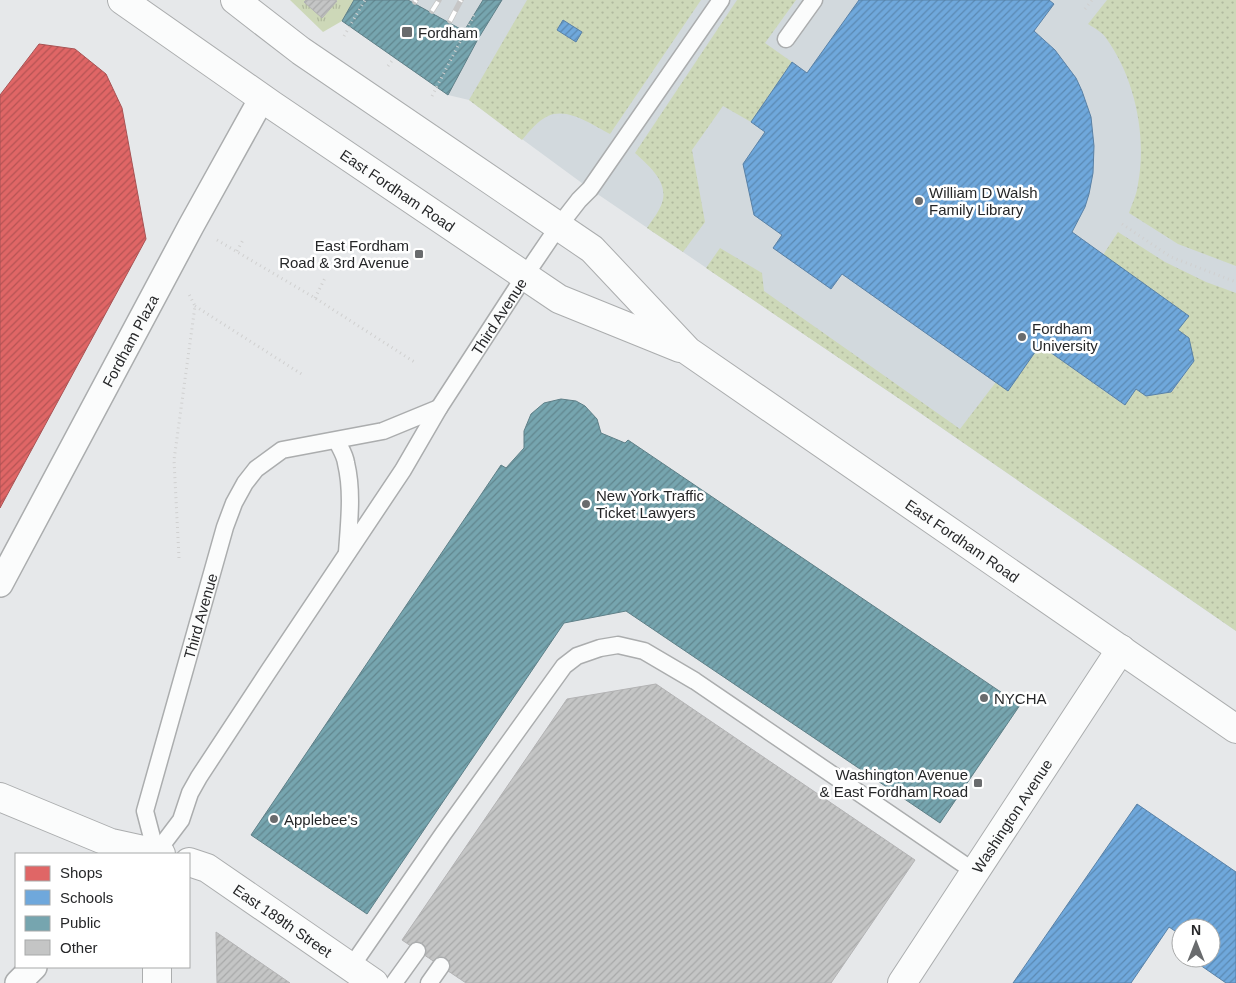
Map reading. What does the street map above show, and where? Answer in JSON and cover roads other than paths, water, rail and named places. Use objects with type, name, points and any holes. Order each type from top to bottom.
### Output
[{"type":"main road","name":"East Fordham Road","points":[[122,0],[262,98],[559,299],[688,351]]},
{"type":"main road","name":"East Fordham Road","points":[[235,0],[301,50],[592,249],[688,351],[1236,728]]},
{"type":"main road","name":"Washington Avenue","points":[[902,983],[1121,650]]},
{"type":"main road","points":[[0,797],[111,843],[154,853]]},
{"type":"main road","name":"East 189th Street","points":[[190,862],[207,868],[374,983]]},
{"type":"main road","points":[[157,968],[157,983]]},
{"type":"street","name":"Fordham Plaza","points":[[0,584],[262,98]]},
{"type":"street","points":[[18,983],[33,968]]},
{"type":"lane","name":"Third Avenue","points":[[159,853],[181,820],[184,808],[199,777],[403,470],[439,408],[524,277],[558,227],[590,189],[721,0]]},
{"type":"lane","points":[[786,39],[814,0]]},
{"type":"lane","name":"Third Avenue","points":[[158,853],[146,811],[225,527],[234,503],[245,483],[256,469],[282,450],[383,431],[439,408]]},
{"type":"lane","points":[[337,441],[346,461],[349,478],[350,499],[347,553]]},
{"type":"lane","points":[[351,967],[443,834],[564,666],[577,656],[600,648],[618,646],[644,651],[695,681],[975,872]]},
{"type":"lane","points":[[394,983],[417,951]]},
{"type":"lane","points":[[429,983],[441,966]]},
{"type":"railway","points":[[432,11],[439,0]]},
{"type":"railway","points":[[450,21],[461,0]]},
{"type":"place","name":"Fordham","points":[[407,32]]},
{"type":"place","name":"William D Walsh Family Library","points":[[919,201]]},
{"type":"place","name":"East Fordham Road & 3rd Avenue","points":[[419,254]]},
{"type":"place","name":"Fordham University","points":[[1022,337]]},
{"type":"place","name":"New York Traffic Ticket Lawyers","points":[[586,504]]},
{"type":"place","name":"NYCHA","points":[[984,698]]},
{"type":"place","name":"Washington Avenue & East Fordham Road","points":[[978,783]]},
{"type":"place","name":"Applebee's","points":[[274,819]]}]
